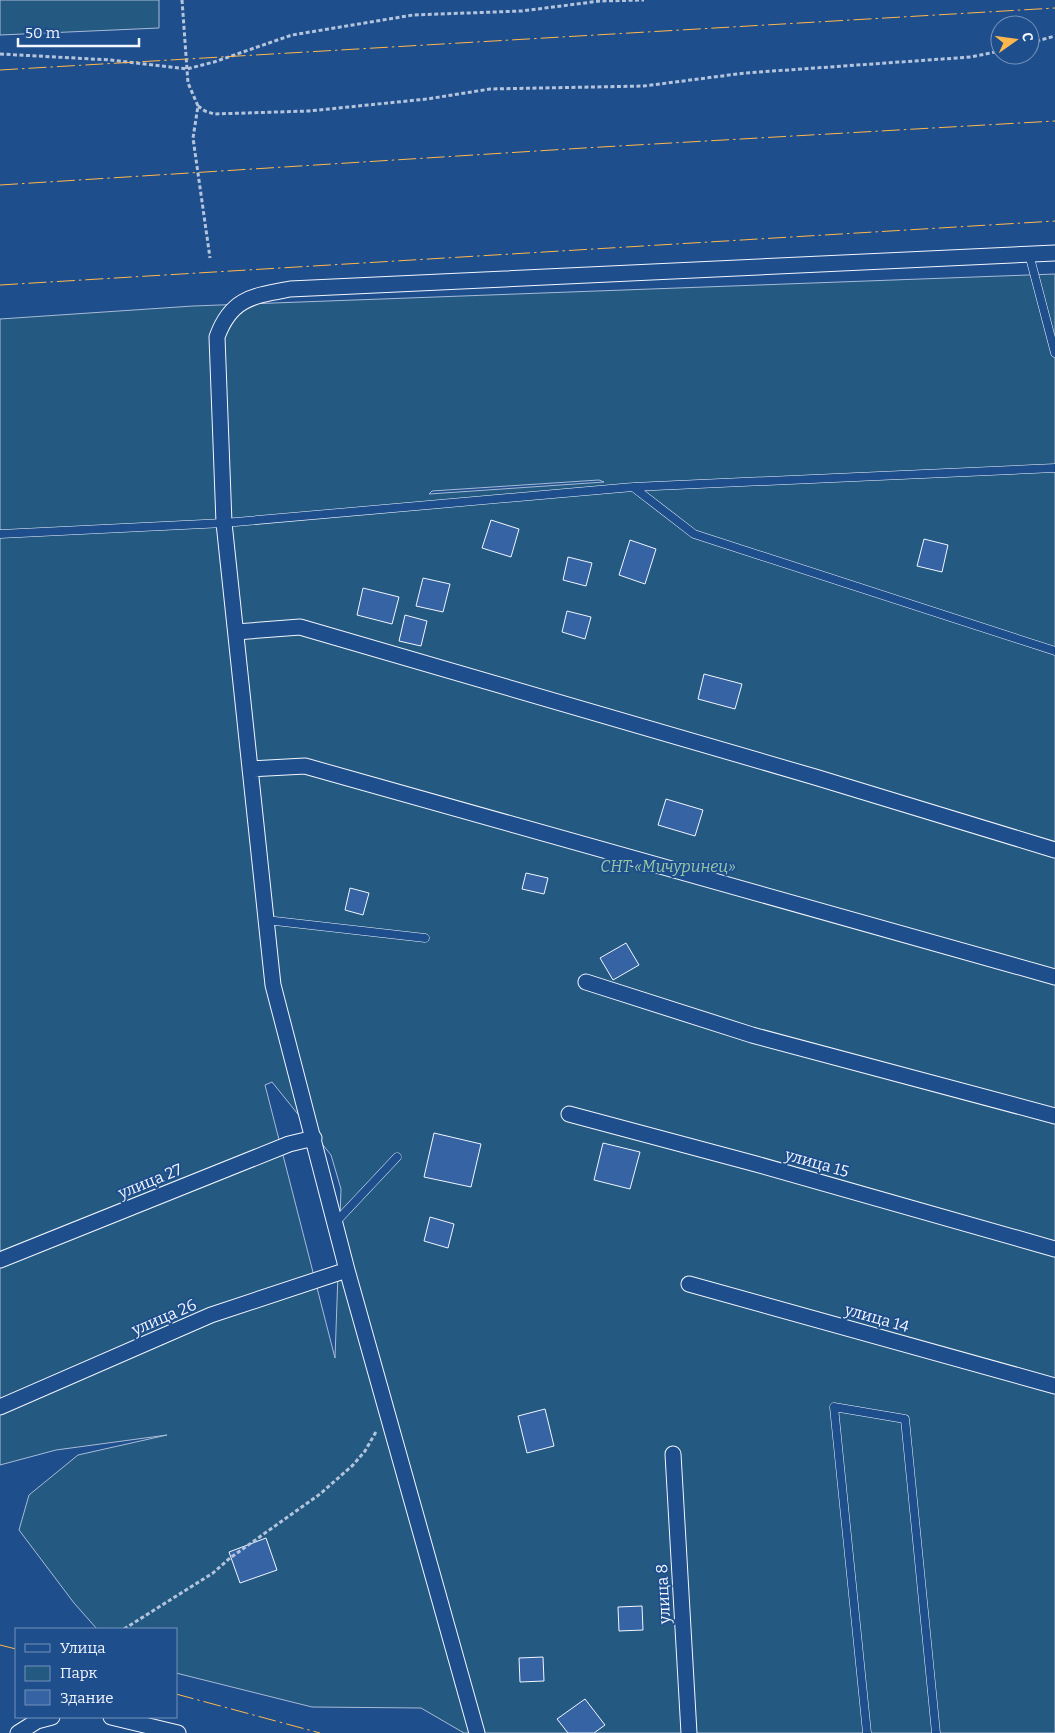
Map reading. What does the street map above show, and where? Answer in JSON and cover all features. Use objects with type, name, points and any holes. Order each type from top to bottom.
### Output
[{"type":"street","points":[[477,1733],[347,1270],[273,985],[224,523],[217,337],[222,322],[234,307],[257,295],[290,289],[1055,252]]},
{"type":"street","points":[[236,632],[300,627],[806,774],[1055,850]]},
{"type":"street","points":[[250,770],[305,766],[1055,977]]},
{"type":"street","points":[[586,982],[752,1035],[1055,1116]]},
{"type":"street","name":"улица 15","points":[[569,1114],[756,1164],[1055,1249]]},
{"type":"street","name":"улица 27","points":[[0,1260],[280,1148],[314,1138]]},
{"type":"street","name":"улица 26","points":[[0,1407],[211,1315],[347,1270]]},
{"type":"street","name":"улица 14","points":[[689,1284],[1055,1386]]},
{"type":"street","name":"улица 8","points":[[673,1454],[689,1733]]},
{"type":"street","points":[[18,1733],[37,1721],[48,1718]]},
{"type":"street","points":[[113,1718],[130,1726],[178,1733]]},
{"type":"lane","points":[[1029,254],[1055,353]]},
{"type":"lane","points":[[0,534],[224,523],[633,487],[1055,468]]},
{"type":"lane","points":[[633,487],[694,534],[1055,651]]},
{"type":"lane","points":[[266,920],[425,938]]},
{"type":"lane","points":[[335,1223],[397,1157]]},
{"type":"lane","points":[[867,1733],[834,1407],[905,1419],[936,1733]]},
{"type":"path","points":[[182,0],[188,83],[198,106],[206,112],[214,114],[310,111],[427,100],[490,90],[644,86],[745,73],[896,63],[990,53]]},
{"type":"path","points":[[0,54],[111,60],[187,69],[214,62],[292,35],[414,15],[522,11],[600,1],[644,0]]},
{"type":"path","points":[[1040,40],[1055,36]]},
{"type":"path","points":[[198,106],[193,138],[210,258]]},
{"type":"path","points":[[126,1628],[213,1573],[230,1558],[320,1494],[353,1465],[365,1451],[387,1413]]},
{"type":"green space","points":[[0,0],[159,0],[159,28],[0,35]]},
{"type":"green space","name":"СНТ «Мичуринец»","points":[[1055,274],[1055,1733],[464,1733],[421,1708],[312,1707],[178,1674],[178,1628],[96,1628],[74,1603],[19,1530],[29,1495],[78,1455],[167,1435],[56,1450],[0,1465],[0,319],[193,306]],"holes":[[[599,480],[604,482],[429,494],[432,491]],[[272,1082],[331,1155],[341,1189],[335,1358],[265,1085]]]},
{"type":"building","points":[[491,520],[519,529],[511,557],[482,548]]},
{"type":"building","points":[[924,539],[948,545],[942,572],[917,566]]},
{"type":"building","points":[[630,540],[656,549],[645,584],[619,575]]},
{"type":"building","points":[[568,557],[592,563],[586,586],[563,580]]},
{"type":"building","points":[[423,578],[450,584],[443,612],[416,606]]},
{"type":"building","points":[[363,588],[399,597],[392,624],[357,615]]},
{"type":"building","points":[[567,611],[591,617],[585,639],[562,632]]},
{"type":"building","points":[[405,615],[427,621],[421,646],[399,641]]},
{"type":"building","points":[[704,674],[742,684],[735,709],[698,699]]},
{"type":"building","points":[[666,799],[703,810],[695,836],[658,825]]},
{"type":"building","points":[[526,873],[548,878],[544,894],[522,889]]},
{"type":"building","points":[[350,888],[369,893],[363,915],[345,910]]},
{"type":"building","points":[[626,943],[639,965],[613,980],[600,958]]},
{"type":"building","points":[[434,1133],[481,1144],[471,1187],[424,1177]]},
{"type":"building","points":[[603,1143],[640,1152],[630,1189],[594,1180]]},
{"type":"building","points":[[430,1217],[454,1224],[448,1248],[424,1241]]},
{"type":"building","points":[[545,1409],[554,1446],[527,1453],[518,1416]]},
{"type":"building","points":[[266,1538],[277,1570],[240,1583],[229,1552]]},
{"type":"building","points":[[642,1606],[643,1630],[619,1631],[618,1607]]},
{"type":"building","points":[[543,1657],[544,1681],[520,1682],[519,1658]]},
{"type":"building","points":[[585,1699],[605,1725],[594,1733],[568,1733],[557,1719]]},
{"type":"power","points":[[0,70],[1055,8]]},
{"type":"power","points":[[0,185],[584,148],[1055,121]]},
{"type":"power","points":[[0,285],[1055,221]]},
{"type":"power","points":[[0,1645],[15,1649]]},
{"type":"power","points":[[178,1695],[320,1733]]}]
